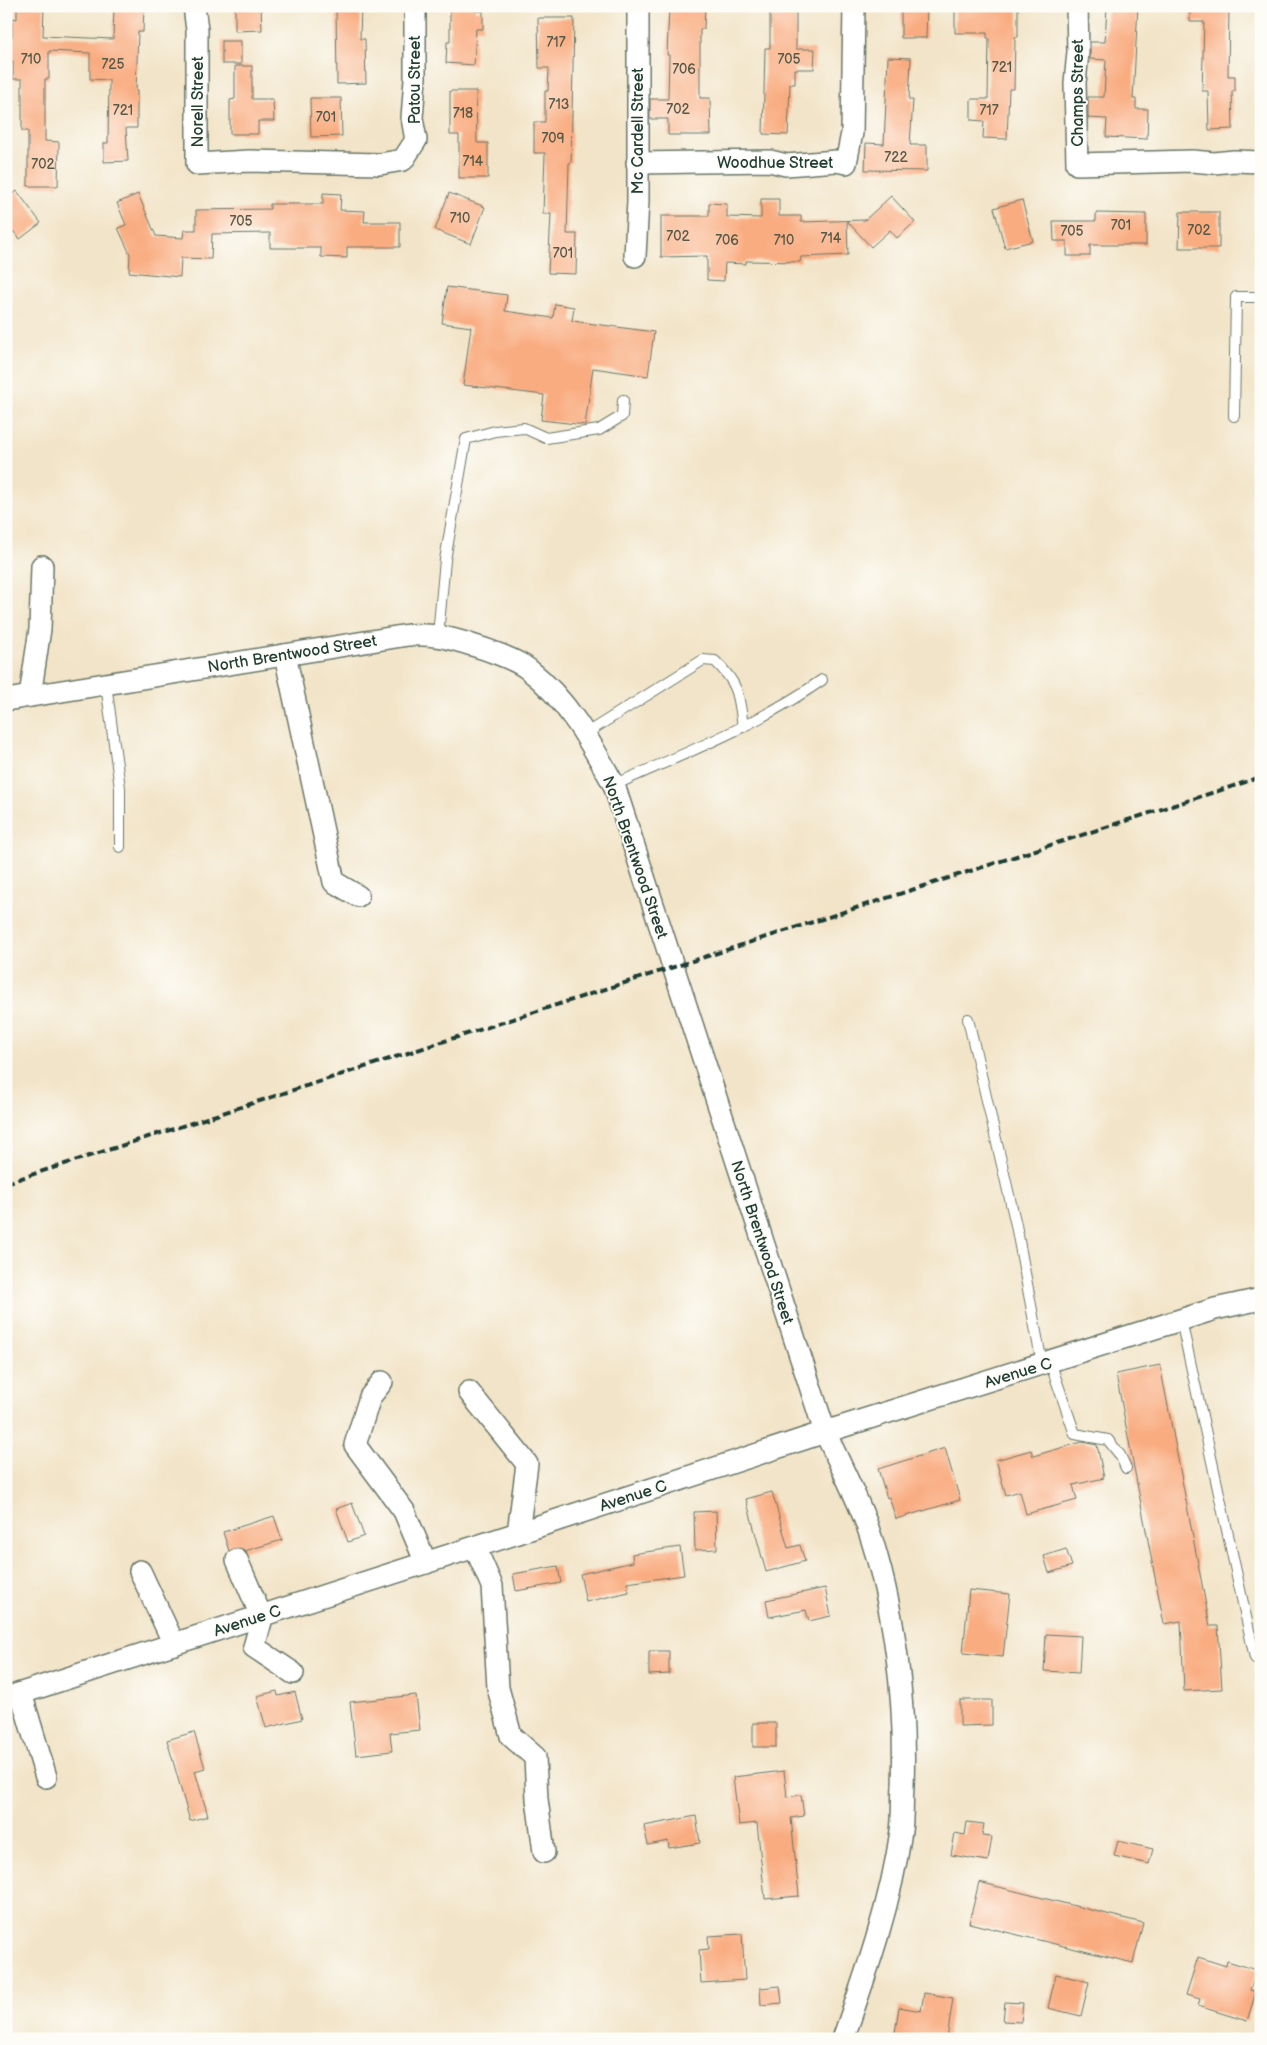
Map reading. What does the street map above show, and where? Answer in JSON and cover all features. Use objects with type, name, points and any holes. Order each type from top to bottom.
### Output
[{"type":"street","name":"Norell Street","points":[[194,6],[197,30],[197,164],[249,161],[322,162]]},
{"type":"street","name":"Patou Street","points":[[322,162],[380,164],[403,160],[416,140],[412,118],[415,78],[415,6]]},
{"type":"street","name":"Mc Cardell Street","points":[[635,256],[638,163],[638,6]]},
{"type":"street","name":"Woodhue Street","points":[[638,163],[770,161],[786,165],[836,161],[846,163],[852,133],[854,6]]},
{"type":"street","name":"Champs Street","points":[[1077,6],[1078,52],[1075,83],[1077,164],[1214,163],[1234,160],[1261,162]]},
{"type":"street","points":[[30,696],[40,629],[42,566]]},
{"type":"street","name":"North Brentwood Street","points":[[6,700],[408,635],[438,634],[482,648],[527,668],[564,704],[585,734],[614,785],[825,1432],[866,1524],[883,1579],[902,1700],[904,1764],[901,1830],[888,1897],[870,1964],[843,2039]]},
{"type":"street","points":[[285,654],[334,882],[358,896]]},
{"type":"street","name":"Avenue C","points":[[14,1696],[825,1432],[1215,1309],[1261,1299]]},
{"type":"street","points":[[382,1382],[370,1397],[355,1445],[404,1511],[426,1563]]},
{"type":"street","points":[[469,1392],[527,1464],[518,1533]]},
{"type":"street","points":[[475,1547],[492,1586],[498,1688],[511,1736],[534,1758],[544,1852]]},
{"type":"street","points":[[237,1560],[262,1618],[254,1646],[292,1673]]},
{"type":"street","points":[[140,1571],[174,1644]]},
{"type":"street","points":[[14,1696],[46,1777]]},
{"type":"lane","points":[[1234,416],[1236,297],[1261,297]]},
{"type":"lane","points":[[438,634],[445,560],[466,440],[495,431],[524,428],[546,438],[599,430],[622,416],[623,400]]},
{"type":"lane","points":[[585,734],[703,660],[715,661],[733,681],[738,692],[743,726]]},
{"type":"lane","points":[[614,785],[791,702],[822,680]]},
{"type":"lane","points":[[106,684],[120,788],[120,846]]},
{"type":"lane","points":[[968,1019],[1046,1363],[1075,1434],[1108,1440],[1120,1455],[1126,1468]]},
{"type":"lane","points":[[1180,1320],[1255,1658]]},
{"type":"building","points":[[17,6],[44,6],[43,36],[113,39],[114,6],[144,6],[143,32],[138,32],[137,128],[126,128],[128,161],[104,162],[104,143],[108,143],[109,80],[90,79],[90,53],[49,51],[49,79],[45,79],[45,141],[59,142],[58,186],[28,186],[28,131],[22,131],[22,79],[13,79],[13,61],[6,61],[6,36],[12,36],[12,18],[17,19]]},
{"type":"building","points":[[235,6],[261,6],[262,30],[235,31]]},
{"type":"building","points":[[336,6],[361,6],[360,39],[365,39],[366,83],[337,84]]},
{"type":"building","points":[[450,6],[475,6],[475,11],[483,11],[483,29],[476,29],[474,65],[446,63],[447,42],[450,42]]},
{"type":"building","points":[[669,6],[705,6],[704,29],[700,29],[700,98],[710,98],[711,135],[668,135],[668,119],[650,119],[650,99],[668,99]]},
{"type":"building","points":[[770,6],[796,6],[796,49],[815,49],[814,69],[795,69],[795,84],[790,84],[788,135],[763,134],[765,48],[770,48]]},
{"type":"building","points":[[901,6],[927,6],[926,38],[901,38]]},
{"type":"building","points":[[955,6],[1018,6],[1018,37],[1015,37],[1014,89],[1009,89],[1007,139],[983,138],[984,121],[971,120],[971,99],[988,99],[989,38],[987,38],[987,33],[955,33]]},
{"type":"building","points":[[1107,6],[1138,6],[1133,99],[1136,99],[1136,109],[1148,109],[1147,139],[1106,137],[1107,119],[1088,118],[1088,97],[1104,97],[1106,60],[1090,59],[1090,42],[1105,42]]},
{"type":"building","points":[[1190,6],[1229,6],[1228,76],[1235,76],[1235,91],[1232,91],[1233,129],[1209,130],[1208,91],[1202,91],[1204,22],[1190,22]]},
{"type":"building","points":[[538,18],[574,18],[571,163],[569,163],[567,234],[577,234],[576,274],[548,273],[551,214],[543,214],[545,153],[534,153],[534,122],[545,122],[545,91],[548,91],[549,68],[539,68]]},
{"type":"building","points":[[222,41],[241,41],[241,64],[222,64]]},
{"type":"building","points":[[888,57],[911,58],[909,100],[913,100],[910,145],[927,145],[927,171],[865,170],[866,143],[884,144]]},
{"type":"building","points":[[235,66],[252,66],[252,99],[273,99],[274,121],[258,121],[258,134],[230,134],[230,100],[235,99]]},
{"type":"building","points":[[450,91],[476,91],[477,143],[488,143],[488,178],[459,178],[459,135],[450,135]]},
{"type":"building","points":[[310,98],[341,98],[342,136],[311,137]]},
{"type":"building","points":[[17,191],[41,223],[20,239],[13,231],[6,236],[6,199]]},
{"type":"building","points":[[323,193],[341,194],[340,210],[365,211],[364,222],[400,222],[400,247],[347,247],[347,258],[321,257],[321,248],[270,248],[270,233],[212,234],[211,259],[181,258],[180,277],[129,272],[130,254],[118,228],[126,225],[117,203],[138,194],[156,236],[183,238],[184,230],[196,230],[196,210],[270,209],[270,204],[323,204]]},
{"type":"building","points":[[449,193],[485,207],[471,244],[435,230]]},
{"type":"building","points":[[891,196],[915,222],[897,238],[890,230],[871,247],[847,221],[848,255],[801,257],[800,262],[746,261],[746,264],[725,263],[724,281],[707,280],[707,256],[661,257],[661,216],[709,216],[709,203],[727,204],[727,217],[761,218],[761,199],[779,199],[779,216],[801,216],[801,222],[865,220]]},
{"type":"building","points":[[1022,200],[1033,241],[1005,248],[994,208]]},
{"type":"building","points":[[1180,212],[1219,212],[1219,248],[1179,248]]},
{"type":"building","points":[[1096,213],[1146,214],[1146,245],[1090,245],[1090,256],[1067,256],[1067,241],[1054,241],[1053,221],[1096,221]]},
{"type":"building","points":[[447,287],[507,295],[505,311],[553,318],[555,304],[574,307],[572,321],[654,332],[648,376],[593,368],[585,425],[541,420],[544,395],[463,385],[471,327],[442,323]]},
{"type":"building","points":[[1160,1365],[1210,1626],[1218,1626],[1222,1689],[1184,1691],[1181,1621],[1164,1624],[1116,1374]]},
{"type":"building","points":[[1082,1442],[1097,1445],[1104,1478],[1073,1485],[1077,1500],[1026,1514],[1020,1491],[1006,1495],[996,1460],[1031,1450],[1033,1456]]},
{"type":"building","points":[[945,1448],[960,1500],[896,1519],[878,1469]]},
{"type":"building","points":[[772,1492],[788,1548],[800,1545],[805,1561],[766,1572],[746,1499]]},
{"type":"building","points":[[352,1503],[364,1536],[348,1542],[336,1509]]},
{"type":"building","points":[[716,1511],[717,1549],[695,1550],[694,1512]]},
{"type":"building","points":[[274,1516],[282,1540],[245,1551],[238,1548],[229,1551],[223,1532]]},
{"type":"building","points":[[680,1547],[684,1575],[627,1583],[629,1592],[586,1602],[580,1574],[633,1562],[632,1554]]},
{"type":"building","points":[[1066,1549],[1072,1566],[1049,1573],[1044,1556]]},
{"type":"building","points":[[558,1566],[561,1583],[516,1591],[513,1574]]},
{"type":"building","points":[[825,1588],[831,1616],[809,1621],[806,1610],[769,1617],[766,1600]]},
{"type":"building","points":[[969,1590],[1010,1594],[1003,1657],[963,1653]]},
{"type":"building","points":[[1046,1634],[1081,1636],[1079,1673],[1044,1671]]},
{"type":"building","points":[[649,1651],[669,1651],[669,1674],[649,1675]]},
{"type":"building","points":[[277,1691],[278,1696],[295,1692],[302,1719],[266,1728],[257,1696]]},
{"type":"building","points":[[416,1695],[420,1730],[390,1733],[392,1751],[356,1755],[350,1702]]},
{"type":"building","points":[[960,1700],[992,1700],[992,1725],[960,1726]]},
{"type":"building","points":[[753,1723],[776,1723],[776,1747],[753,1747]]},
{"type":"building","points":[[194,1732],[205,1768],[195,1771],[208,1816],[190,1821],[167,1740]]},
{"type":"building","points":[[784,1771],[787,1797],[801,1795],[804,1816],[791,1818],[799,1896],[765,1899],[757,1823],[739,1825],[733,1777]]},
{"type":"building","points":[[696,1816],[700,1843],[669,1848],[668,1841],[648,1845],[644,1826]]},
{"type":"building","points":[[967,1822],[984,1824],[982,1836],[992,1837],[988,1861],[951,1855],[955,1833],[965,1835]]},
{"type":"building","points":[[1118,1841],[1153,1849],[1149,1864],[1114,1856]]},
{"type":"building","points":[[979,1882],[1143,1923],[1133,1963],[969,1923]]},
{"type":"building","points":[[742,1934],[745,1980],[701,1983],[699,1950],[709,1949],[708,1936]]},
{"type":"building","points":[[1198,1957],[1226,1966],[1227,1961],[1257,1970],[1250,1990],[1256,1992],[1247,2021],[1198,2006],[1200,1999],[1186,1995]]},
{"type":"building","points":[[1056,1974],[1089,1982],[1081,2016],[1048,2008]]},
{"type":"building","points":[[780,1986],[782,2003],[761,2005],[760,1988]]},
{"type":"building","points":[[924,1993],[953,1998],[947,2039],[894,2039],[899,2007],[921,2011]]},
{"type":"building","points":[[1005,2002],[1023,2003],[1021,2022],[1003,2021]]},
{"type":"railway","points":[[6,1183],[1261,777]]}]
